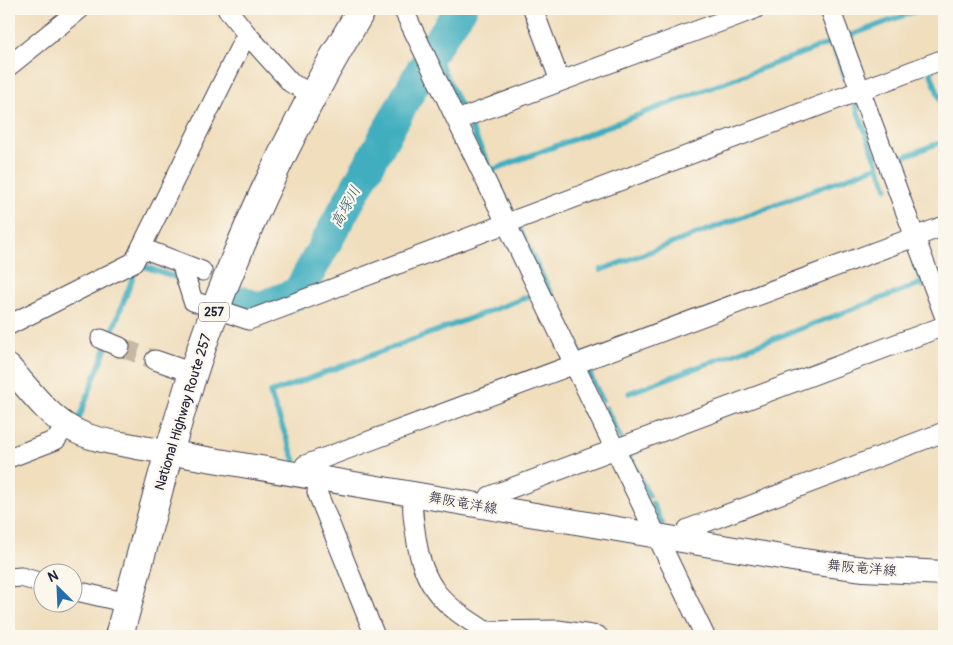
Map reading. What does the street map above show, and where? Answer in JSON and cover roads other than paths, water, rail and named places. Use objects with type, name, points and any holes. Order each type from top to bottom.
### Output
[{"type":"highway","name":"National Highway Route 257","points":[[119,636],[193,373],[215,309],[257,207],[312,94],[362,9]]},
{"type":"main road","name":"舞阪竜洋線","points":[[9,367],[49,410],[66,425],[73,430],[94,438],[837,566],[892,571],[944,572]]},
{"type":"street","points":[[227,9],[291,82],[312,94]]},
{"type":"street","points":[[403,9],[705,636]]},
{"type":"street","points":[[533,9],[560,82]]},
{"type":"street","points":[[457,120],[755,9]]},
{"type":"street","points":[[830,9],[944,315]]},
{"type":"street","points":[[9,66],[71,11]]},
{"type":"street","points":[[9,325],[134,262],[242,43],[249,36]]},
{"type":"street","points":[[142,248],[189,275],[193,301],[249,320],[944,59]]},
{"type":"street","points":[[375,636],[312,477],[305,465],[944,226]]},
{"type":"street","points":[[488,507],[490,496],[944,326]]},
{"type":"street","points":[[156,360],[193,373]]},
{"type":"street","points":[[9,458],[56,440],[66,425]]},
{"type":"street","points":[[686,541],[688,529],[944,432]]},
{"type":"street","points":[[414,494],[412,507],[417,547],[421,564],[428,579],[449,606],[483,633],[558,630],[598,636]]},
{"type":"street","points":[[9,578],[32,581]]},
{"type":"street","points":[[82,592],[128,604]]},
{"type":"waterway","name":"高塚川","points":[[433,49],[461,9]]},
{"type":"waterway","points":[[820,9],[826,26]]},
{"type":"waterway","points":[[849,36],[921,9]]},
{"type":"waterway","points":[[830,37],[849,88]]},
{"type":"waterway","points":[[492,170],[832,42]]},
{"type":"waterway","points":[[440,63],[460,105]]},
{"type":"waterway","name":"高塚川","points":[[243,302],[258,308],[298,293],[422,69]]},
{"type":"waterway","points":[[933,70],[930,71],[944,110]]},
{"type":"waterway","points":[[853,99],[887,188]]},
{"type":"waterway","points":[[471,128],[511,210]]},
{"type":"waterway","points":[[895,160],[944,141]]},
{"type":"waterway","points":[[601,270],[878,166]]},
{"type":"waterway","points":[[520,230],[579,351]]},
{"type":"waterway","points":[[910,250],[923,286]]},
{"type":"waterway","points":[[78,421],[136,269],[143,266],[183,280]]},
{"type":"waterway","points":[[939,277],[944,275]]},
{"type":"waterway","points":[[629,393],[922,283]]},
{"type":"waterway","points":[[295,461],[270,393],[530,296]]},
{"type":"waterway","points":[[941,333],[944,342]]},
{"type":"waterway","points":[[588,371],[602,400]]},
{"type":"waterway","points":[[606,408],[621,439]]},
{"type":"waterway","points":[[627,452],[649,496]]},
{"type":"waterway","points":[[652,503],[662,523]]},
{"type":"waterway","points":[[464,636],[472,630]]},
{"type":"tunnel","points":[[120,347],[155,360]]}]
